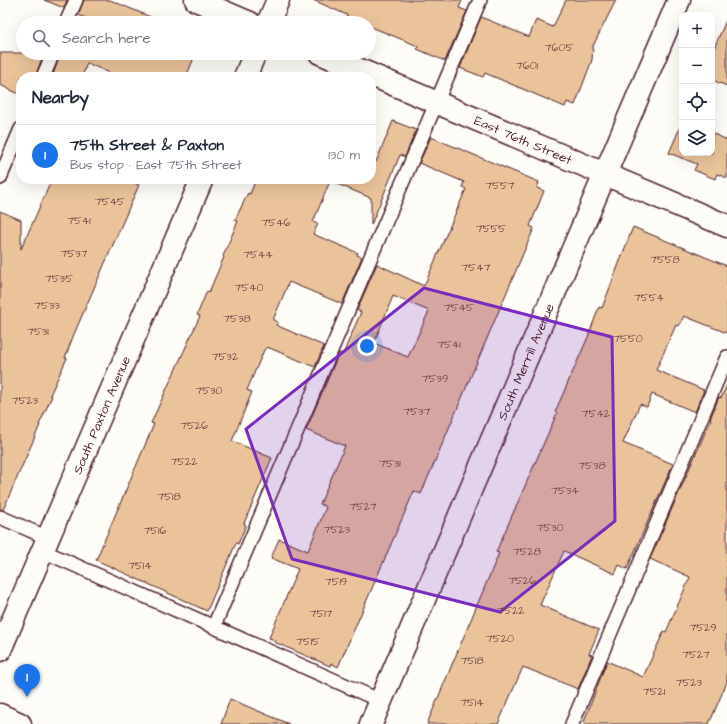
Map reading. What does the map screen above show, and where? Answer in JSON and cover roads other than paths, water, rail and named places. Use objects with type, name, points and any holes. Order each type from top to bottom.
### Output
[{"type":"street","points":[[196,0],[234,16]]},
{"type":"street","points":[[271,16],[278,0]]},
{"type":"street","name":"South Merrill Avenue","points":[[372,724],[679,0]]},
{"type":"street","points":[[247,72],[252,60]]},
{"type":"street","name":"East 76th Street","points":[[336,60],[364,72]]},
{"type":"street","name":"East 76th Street","points":[[376,77],[727,226]]},
{"type":"street","name":"South Paxton Avenue","points":[[0,650],[200,184]]},
{"type":"street","points":[[0,715],[20,724]]},
{"type":"lane","points":[[69,16],[76,0]]},
{"type":"lane","points":[[214,626],[480,0]]},
{"type":"lane","points":[[45,72],[50,60]]},
{"type":"lane","points":[[0,178],[16,141]]},
{"type":"lane","points":[[572,724],[727,357]]},
{"type":"lane","points":[[0,517],[46,544],[214,626],[381,701]]},
{"type":"place","name":"75th Street & Paxton","points":[[27,697]]}]
